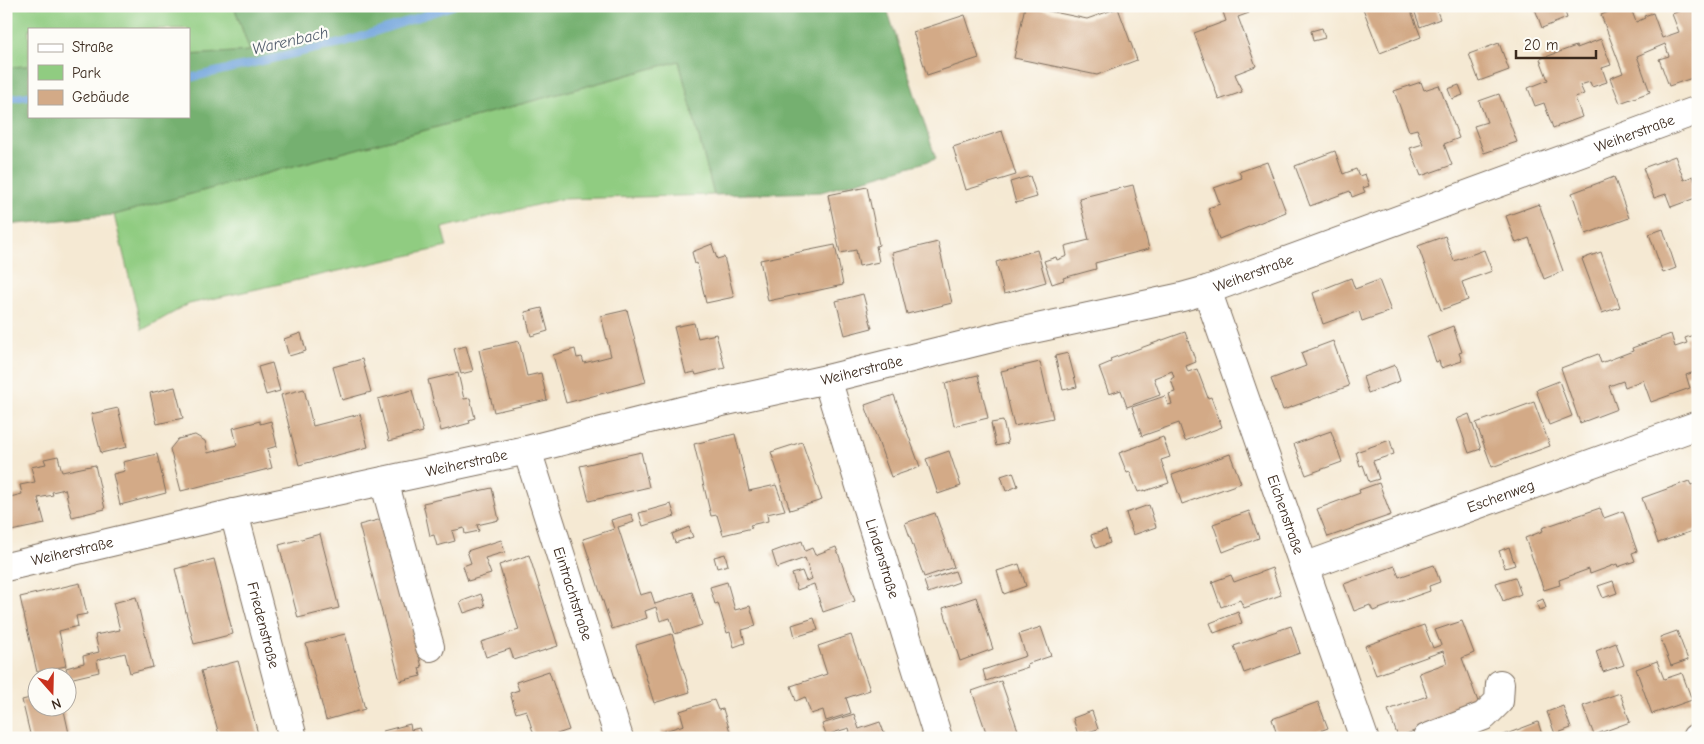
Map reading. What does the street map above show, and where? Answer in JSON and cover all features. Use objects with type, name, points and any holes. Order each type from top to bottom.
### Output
[{"type":"street","name":"Weiherstraße","points":[[6,567],[234,513],[527,450],[681,411],[827,379],[1000,336],[1182,297],[1207,290],[1698,110]]},
{"type":"street","name":"Eichenstraße","points":[[1207,290],[1364,738]]},
{"type":"street","name":"Lindenstraße","points":[[827,379],[938,738]]},
{"type":"street","name":"Eschenweg","points":[[1304,567],[1698,425]]},
{"type":"street","name":"Eintrachtstraße","points":[[527,450],[619,738]]},
{"type":"street","points":[[384,481],[430,647]]},
{"type":"street","name":"Friedenstraße","points":[[234,513],[293,738]]},
{"type":"street","points":[[1427,738],[1484,716],[1499,701],[1500,684]]},
{"type":"green space","points":[[6,6],[234,6],[250,51],[190,55],[190,28],[28,28],[28,66],[6,67]]},
{"type":"green space","points":[[234,6],[886,6],[936,159],[821,192],[714,195],[679,61],[114,215],[6,225],[6,67],[28,66],[28,118],[190,118],[190,55],[250,51]]},
{"type":"green space","points":[[679,61],[714,195],[561,199],[442,228],[447,247],[189,304],[142,330],[114,215]]},
{"type":"building","points":[[1025,6],[1087,19],[1118,8],[1137,60],[1097,75],[1014,58]]},
{"type":"building","points":[[1221,6],[1246,6],[1249,13],[1238,17],[1256,66],[1235,74],[1242,92],[1219,100],[1194,33],[1226,21]]},
{"type":"building","points":[[1362,6],[1409,6],[1421,37],[1380,53]]},
{"type":"building","points":[[1423,6],[1435,6],[1440,19],[1420,27],[1414,10]]},
{"type":"building","points":[[1534,6],[1563,6],[1567,18],[1542,28]]},
{"type":"building","points":[[1623,6],[1630,6],[1636,22],[1645,18],[1644,16],[1653,13],[1662,38],[1679,32],[1672,14],[1692,6],[1698,6],[1698,76],[1669,86],[1659,59],[1669,56],[1665,44],[1637,56],[1650,92],[1620,103],[1610,78],[1623,73],[1601,15]]},
{"type":"building","points":[[965,15],[979,58],[927,75],[913,32]]},
{"type":"building","points":[[1322,28],[1325,38],[1313,41],[1311,31]]},
{"type":"building","points":[[1601,39],[1611,65],[1602,68],[1607,82],[1592,87],[1590,82],[1580,85],[1584,94],[1575,97],[1582,117],[1553,128],[1544,103],[1535,106],[1528,88],[1548,80],[1540,59]]},
{"type":"building","points":[[1499,43],[1509,70],[1479,81],[1469,54]]},
{"type":"building","points":[[1421,82],[1424,90],[1439,85],[1459,138],[1444,144],[1452,165],[1421,176],[1410,148],[1423,144],[1417,129],[1409,131],[1394,91]]},
{"type":"building","points":[[1459,85],[1463,95],[1452,99],[1448,89]]},
{"type":"building","points":[[1499,94],[1517,142],[1484,153],[1474,126],[1487,122],[1479,101]]},
{"type":"building","points":[[1002,131],[1016,175],[966,190],[953,147]]},
{"type":"building","points":[[1335,151],[1343,174],[1356,169],[1359,176],[1365,174],[1369,186],[1363,188],[1365,192],[1352,197],[1350,191],[1310,206],[1295,166]]},
{"type":"building","points":[[1675,156],[1684,180],[1693,176],[1698,190],[1698,197],[1671,207],[1666,194],[1654,198],[1643,168]]},
{"type":"building","points":[[1267,162],[1286,212],[1219,239],[1208,208],[1220,204],[1214,188],[1242,178],[1239,172]]},
{"type":"building","points":[[1030,176],[1037,197],[1016,203],[1010,182]]},
{"type":"building","points":[[1614,177],[1629,218],[1586,234],[1572,193]]},
{"type":"building","points":[[1133,185],[1149,249],[1095,263],[1096,269],[1063,278],[1064,280],[1052,284],[1044,261],[1056,257],[1057,260],[1067,256],[1065,246],[1089,240],[1079,198]]},
{"type":"building","points":[[867,187],[879,245],[876,246],[879,262],[859,266],[856,250],[840,253],[828,195]]},
{"type":"building","points":[[1539,204],[1563,271],[1544,279],[1529,238],[1516,243],[1506,216]]},
{"type":"building","points":[[1663,229],[1676,268],[1663,273],[1649,234]]},
{"type":"building","points":[[1445,236],[1454,261],[1484,250],[1492,271],[1462,282],[1468,300],[1441,310],[1418,246]]},
{"type":"building","points":[[938,242],[952,303],[907,314],[892,253]]},
{"type":"building","points":[[712,244],[717,259],[724,257],[734,297],[706,303],[697,263],[695,264],[692,252]]},
{"type":"building","points":[[835,245],[843,285],[768,301],[760,260]]},
{"type":"building","points":[[1037,250],[1046,282],[1004,294],[996,262]]},
{"type":"building","points":[[1601,252],[1620,307],[1602,313],[1582,259]]},
{"type":"building","points":[[1351,278],[1355,289],[1379,280],[1391,311],[1362,321],[1359,311],[1323,324],[1313,293]]},
{"type":"building","points":[[863,294],[872,328],[845,335],[836,301]]},
{"type":"building","points":[[542,308],[548,331],[531,336],[525,312]]},
{"type":"building","points":[[627,310],[646,382],[566,403],[553,355],[575,349],[577,358],[582,357],[584,363],[611,356],[601,316]]},
{"type":"building","points":[[694,323],[698,338],[716,334],[725,368],[696,375],[695,372],[686,374],[674,327]]},
{"type":"building","points":[[1453,326],[1462,352],[1459,353],[1462,361],[1441,368],[1439,361],[1436,362],[1427,336]]},
{"type":"building","points":[[1185,332],[1196,362],[1186,366],[1188,372],[1197,369],[1208,398],[1211,397],[1222,427],[1185,441],[1179,423],[1142,436],[1132,407],[1165,396],[1168,405],[1172,404],[1169,394],[1175,392],[1171,379],[1174,377],[1172,371],[1154,378],[1160,395],[1127,407],[1121,390],[1109,394],[1099,367],[1111,362],[1110,359]]},
{"type":"building","points":[[301,333],[306,351],[289,356],[284,339]]},
{"type":"building","points":[[1671,334],[1675,347],[1687,343],[1685,338],[1696,334],[1698,339],[1698,364],[1695,365],[1697,371],[1686,375],[1690,388],[1651,402],[1643,380],[1625,387],[1623,381],[1609,386],[1617,409],[1580,423],[1561,368],[1598,354],[1601,363],[1633,351],[1632,348]]},
{"type":"building","points":[[519,341],[527,376],[541,373],[547,400],[494,412],[479,350]]},
{"type":"building","points":[[1333,341],[1349,386],[1283,410],[1271,379],[1306,366],[1301,353]]},
{"type":"building","points":[[466,346],[473,371],[461,374],[454,349]]},
{"type":"building","points":[[1068,353],[1077,387],[1063,390],[1055,356]]},
{"type":"building","points":[[362,359],[371,392],[342,400],[333,367]]},
{"type":"building","points":[[1040,362],[1053,418],[1014,426],[1001,371]]},
{"type":"building","points":[[272,363],[280,391],[266,395],[258,367]]},
{"type":"building","points":[[1395,365],[1400,381],[1368,393],[1363,377]]},
{"type":"building","points":[[458,373],[464,399],[470,398],[475,418],[469,420],[470,423],[441,431],[428,380]]},
{"type":"building","points":[[978,375],[988,418],[954,426],[945,383]]},
{"type":"building","points":[[1559,381],[1572,416],[1549,425],[1536,390]]},
{"type":"building","points":[[175,387],[183,418],[157,424],[150,393]]},
{"type":"building","points":[[304,389],[313,426],[360,414],[368,447],[299,465],[281,395]]},
{"type":"building","points":[[412,390],[423,432],[389,441],[378,399]]},
{"type":"building","points":[[894,395],[920,467],[891,477],[865,405]]},
{"type":"building","points":[[1534,402],[1550,446],[1492,467],[1476,423]]},
{"type":"building","points":[[118,408],[127,447],[101,453],[91,414]]},
{"type":"building","points":[[1469,414],[1481,449],[1469,453],[1457,419]]},
{"type":"building","points":[[260,421],[260,424],[271,421],[277,446],[267,449],[272,468],[181,491],[170,449],[178,439],[195,435],[205,441],[208,453],[237,445],[233,428]]},
{"type":"building","points":[[1003,421],[1008,443],[996,446],[991,423]]},
{"type":"building","points":[[1331,431],[1342,462],[1306,475],[1294,444]]},
{"type":"building","points":[[735,434],[749,491],[776,485],[785,510],[767,514],[768,521],[750,525],[752,528],[723,535],[717,515],[711,516],[694,444]]},
{"type":"building","points":[[1163,437],[1170,457],[1161,460],[1169,483],[1138,492],[1130,472],[1127,473],[1119,453]]},
{"type":"building","points":[[1390,440],[1394,454],[1373,461],[1379,479],[1369,482],[1363,465],[1360,466],[1356,452]]},
{"type":"building","points":[[802,442],[822,500],[790,510],[771,452]]},
{"type":"building","points":[[949,451],[961,486],[938,494],[926,459]]},
{"type":"building","points":[[641,452],[649,487],[589,501],[580,466]]},
{"type":"building","points":[[157,454],[166,493],[120,505],[113,474],[125,471],[123,462]]},
{"type":"building","points":[[1230,454],[1241,483],[1182,504],[1172,475]]},
{"type":"building","points":[[58,456],[62,472],[95,465],[105,509],[72,517],[65,489],[52,492],[53,495],[38,498],[45,524],[6,532],[6,491],[9,490],[10,497],[22,494],[20,485],[35,482],[31,467],[46,464],[44,459]]},
{"type":"building","points":[[1013,472],[1018,486],[1006,491],[1001,476]]},
{"type":"building","points":[[1689,481],[1691,485],[1698,483],[1698,529],[1658,543],[1642,498]]},
{"type":"building","points":[[1379,483],[1391,515],[1328,537],[1317,509],[1360,493],[1359,490]]},
{"type":"building","points":[[492,488],[499,520],[477,525],[479,531],[465,534],[464,528],[452,531],[455,541],[437,546],[434,535],[430,536],[423,503]]},
{"type":"building","points":[[671,504],[675,516],[643,526],[639,513]]},
{"type":"building","points":[[1149,505],[1156,527],[1133,535],[1126,513]]},
{"type":"building","points":[[1600,508],[1604,518],[1623,511],[1637,551],[1632,553],[1635,561],[1618,567],[1617,564],[1590,574],[1589,569],[1559,580],[1560,585],[1544,590],[1525,538],[1543,531],[1542,528]]},
{"type":"building","points":[[1249,511],[1259,538],[1223,552],[1213,524]]},
{"type":"building","points":[[935,513],[954,567],[924,577],[905,523]]},
{"type":"building","points":[[631,514],[634,522],[618,527],[640,595],[651,592],[655,604],[692,592],[702,625],[675,634],[670,618],[660,621],[656,607],[645,611],[647,618],[612,629],[583,539],[614,529],[611,520]]},
{"type":"building","points":[[382,519],[422,667],[419,668],[421,676],[400,681],[359,525]]},
{"type":"building","points":[[689,527],[693,537],[675,543],[672,534]]},
{"type":"building","points":[[1106,530],[1110,543],[1096,548],[1091,535]]},
{"type":"building","points":[[320,534],[339,608],[298,618],[279,545]]},
{"type":"building","points":[[501,540],[505,552],[485,558],[491,574],[468,581],[463,566],[471,563],[467,551]]},
{"type":"building","points":[[802,541],[805,551],[812,548],[815,555],[836,547],[855,601],[823,612],[814,584],[797,590],[792,574],[802,571],[806,581],[812,579],[805,558],[777,568],[772,552]]},
{"type":"building","points":[[1509,547],[1515,565],[1505,568],[1499,551]]},
{"type":"building","points":[[725,554],[728,565],[717,568],[714,557]]},
{"type":"building","points":[[529,555],[558,646],[514,660],[510,649],[486,657],[481,642],[519,630],[499,565]]},
{"type":"building","points":[[214,559],[233,634],[194,644],[175,569]]},
{"type":"building","points":[[1019,564],[1026,586],[1004,594],[997,571]]},
{"type":"building","points":[[1434,565],[1440,582],[1429,586],[1430,591],[1373,611],[1370,605],[1354,611],[1344,584],[1395,566],[1399,577]]},
{"type":"building","points":[[1272,568],[1281,595],[1244,608],[1240,600],[1221,607],[1212,582],[1231,575],[1234,582]]},
{"type":"building","points":[[955,571],[959,582],[928,593],[924,581]]},
{"type":"building","points":[[1515,577],[1521,594],[1503,601],[1496,583]]},
{"type":"building","points":[[1613,581],[1617,593],[1603,598],[1598,586]]},
{"type":"building","points":[[727,582],[735,610],[750,606],[756,626],[742,630],[745,643],[734,647],[730,632],[727,633],[718,603],[715,604],[710,587]]},
{"type":"building","points":[[80,583],[87,614],[76,616],[78,626],[59,631],[66,666],[36,666],[20,597]]},
{"type":"building","points":[[481,594],[485,606],[464,613],[460,602]]},
{"type":"building","points":[[136,597],[153,667],[130,673],[125,653],[97,660],[99,672],[78,677],[78,666],[73,666],[84,663],[83,656],[99,652],[95,635],[120,630],[113,603]]},
{"type":"building","points":[[976,597],[993,649],[960,661],[943,608]]},
{"type":"building","points":[[1543,599],[1546,608],[1539,610],[1536,602]]},
{"type":"building","points":[[1238,612],[1242,623],[1214,633],[1210,623]]},
{"type":"building","points":[[814,618],[818,630],[795,637],[792,625]]},
{"type":"building","points":[[1462,621],[1474,653],[1462,658],[1480,707],[1398,737],[1388,710],[1427,696],[1419,673],[1447,663],[1443,651],[1376,675],[1365,646],[1424,625],[1433,648],[1441,645],[1435,630]]},
{"type":"building","points":[[1291,626],[1300,653],[1244,673],[1234,646]]},
{"type":"building","points":[[1041,627],[1051,656],[1027,664],[1028,667],[986,681],[983,670],[1026,656],[1019,634]]},
{"type":"building","points":[[1677,631],[1688,660],[1671,666],[1660,637]]},
{"type":"building","points":[[345,634],[365,709],[326,720],[306,644]]},
{"type":"building","points":[[672,634],[690,692],[654,703],[636,645]]},
{"type":"building","points":[[851,635],[870,690],[846,698],[851,713],[826,721],[823,710],[811,714],[805,697],[796,701],[791,686],[827,674],[818,646]]},
{"type":"building","points":[[1616,643],[1624,665],[1603,672],[1596,651]]},
{"type":"building","points":[[238,661],[259,738],[220,738],[201,671]]},
{"type":"building","points":[[1657,661],[1664,679],[1682,673],[1692,700],[1652,714],[1636,669]]},
{"type":"building","points":[[549,671],[569,730],[545,738],[535,738],[526,710],[516,713],[510,693],[519,690],[516,682]]},
{"type":"building","points":[[1001,681],[1020,736],[1014,738],[988,738],[972,691]]},
{"type":"building","points":[[1620,693],[1630,722],[1594,735],[1583,706]]},
{"type":"building","points":[[28,698],[28,716],[65,716],[70,738],[31,738],[22,700]]},
{"type":"building","points":[[714,700],[718,710],[723,709],[732,738],[663,738],[661,732],[684,725],[680,711]]},
{"type":"building","points":[[1318,702],[1328,728],[1301,738],[1278,738],[1272,719]]},
{"type":"building","points":[[1563,706],[1571,728],[1555,734],[1547,712]]},
{"type":"building","points":[[1092,711],[1098,729],[1078,735],[1073,718]]},
{"type":"building","points":[[854,714],[859,729],[880,722],[886,738],[849,738],[847,733],[850,732],[849,728],[826,735],[822,724]]},
{"type":"building","points":[[1538,722],[1543,738],[1496,738]]},
{"type":"building","points":[[410,724],[411,730],[419,728],[422,738],[384,738],[383,731]]},
{"type":"waterway","name":"Warenbach","points":[[190,78],[345,42],[452,6]]},
{"type":"waterway","name":"Warenbach","points":[[6,99],[28,96]]}]
